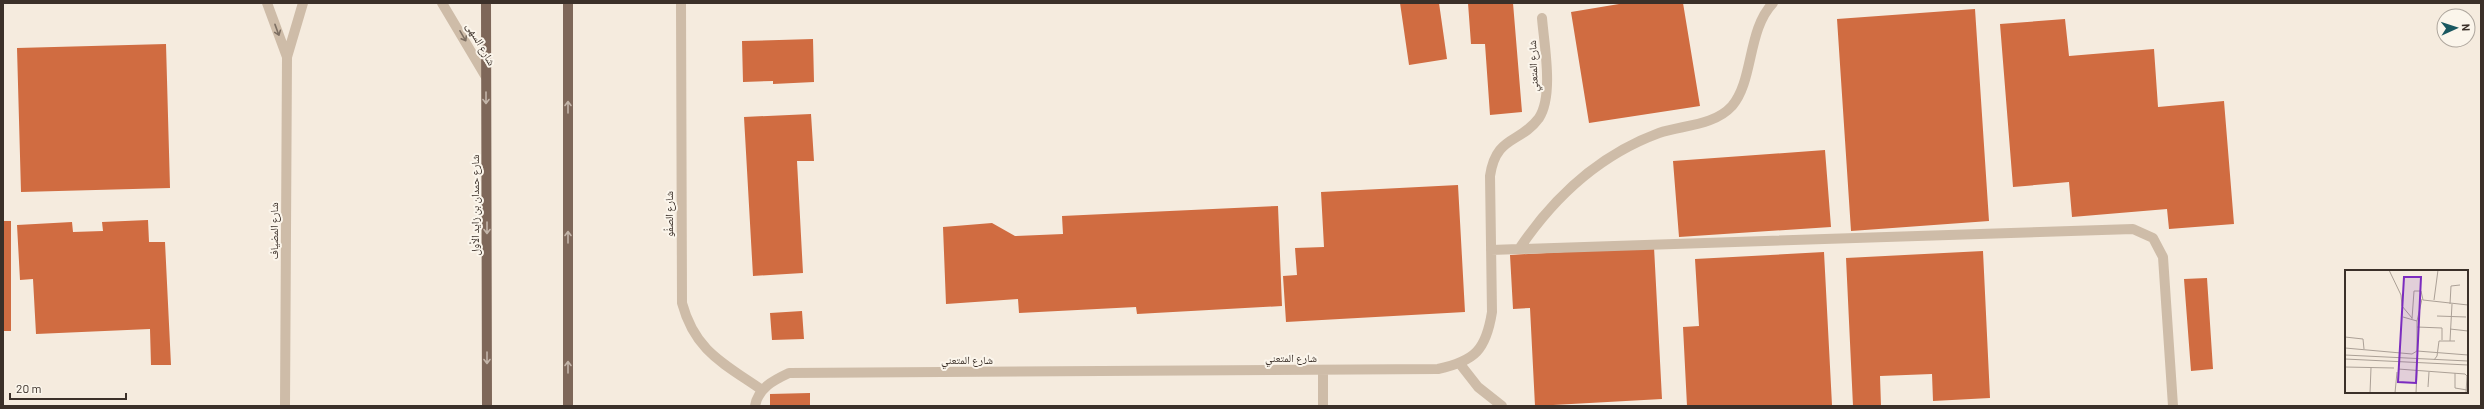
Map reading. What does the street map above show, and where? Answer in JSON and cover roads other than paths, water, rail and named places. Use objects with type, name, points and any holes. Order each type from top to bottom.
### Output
[{"type":"main road","name":"شارع حمدان بن زايد الأول","points":[[486,3],[487,406]]},
{"type":"main road","points":[[568,3],[568,406]]},
{"type":"street","name":"شارع المضياف","points":[[267,3],[286,56]]},
{"type":"street","name":"شارع المضياف","points":[[285,406],[286,56],[303,3]]},
{"type":"street","name":"شارع السهى","points":[[442,3],[486,77]]},
{"type":"street","name":"شارع الصفُو","points":[[681,3],[682,303],[688,323],[699,341],[713,356],[762,390]]},
{"type":"street","points":[[1519,249],[1535,225],[1554,202],[1576,182],[1605,160],[1644,139],[1708,121],[1721,115],[1732,106],[1740,93],[1759,25],[1767,9],[1773,3]]},
{"type":"street","name":"شارع المتعني","points":[[755,406],[762,390],[774,380],[789,373],[1438,369],[1460,364],[1476,353],[1488,334],[1492,312],[1490,176],[1492,163],[1506,142],[1529,128],[1539,117],[1545,104],[1547,90],[1542,18]]},
{"type":"street","points":[[1491,250],[2134,229],[2153,238],[2163,257],[2173,406]]},
{"type":"street","points":[[1460,364],[1478,387],[1502,406]]},
{"type":"street","points":[[1323,370],[1323,406]]}]
